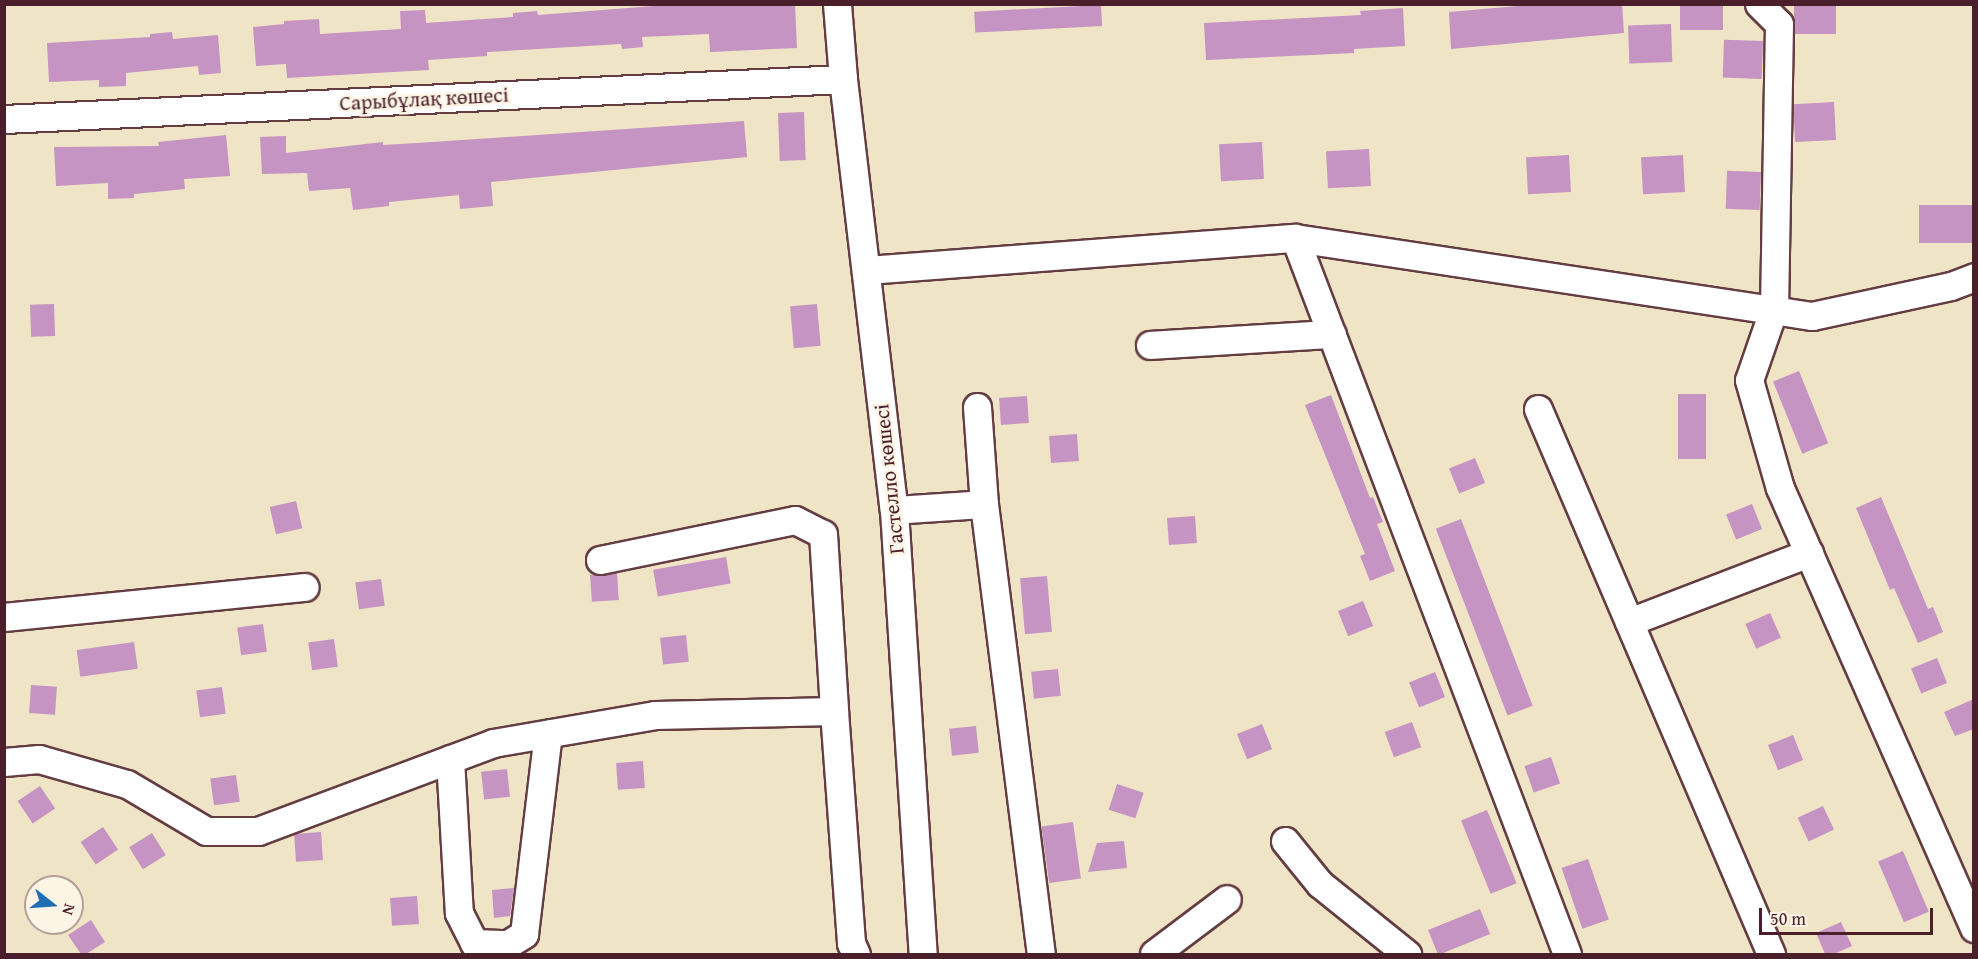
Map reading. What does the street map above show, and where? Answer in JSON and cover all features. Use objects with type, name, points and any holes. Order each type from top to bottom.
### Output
[{"type":"street","name":"Гастелло көшесі","points":[[837,4],[843,79],[894,510],[923,954]]},
{"type":"street","points":[[1759,4],[1779,24],[1774,308],[1749,380],[1780,488],[1974,928]]},
{"type":"street","name":"Сарыбұлақ көшесі","points":[[4,119],[843,79]]},
{"type":"street","points":[[1295,238],[1568,954]]},
{"type":"street","points":[[867,270],[1295,238],[1774,308],[1812,316],[1951,286],[1974,278]]},
{"type":"street","points":[[1150,345],[1332,334]]},
{"type":"street","points":[[977,406],[984,504],[1041,954]]},
{"type":"street","points":[[1538,409],[1771,954]]},
{"type":"street","points":[[894,510],[984,504]]},
{"type":"street","points":[[600,560],[795,520],[823,534],[851,943],[856,954]]},
{"type":"street","points":[[1629,622],[1809,553]]},
{"type":"street","points":[[4,616],[305,586]]},
{"type":"street","points":[[4,762],[39,759],[127,783],[206,831],[258,831],[492,743],[655,715],[834,711]]},
{"type":"street","points":[[450,759],[459,913],[474,942],[508,944],[524,934],[548,734]]},
{"type":"street","points":[[1285,841],[1320,884],[1407,954]]},
{"type":"street","points":[[1162,952],[1227,899]]},
{"type":"building","points":[[679,4],[795,4],[797,48],[710,52],[709,34],[642,37],[643,47],[622,49],[621,44],[487,52],[487,56],[428,60],[429,70],[287,78],[286,64],[256,66],[253,27],[284,24],[284,21],[319,19],[320,34],[401,29],[400,11],[425,10],[426,23],[513,17],[513,13],[537,11],[538,15]]},
{"type":"building","points":[[1540,4],[1622,4],[1624,33],[1451,49],[1449,12]]},
{"type":"building","points":[[1680,4],[1723,4],[1723,30],[1680,30]]},
{"type":"building","points":[[1794,4],[1836,4],[1836,34],[1794,34]]},
{"type":"building","points":[[1101,5],[1102,26],[975,33],[974,12]]},
{"type":"building","points":[[1403,8],[1405,46],[1354,49],[1354,53],[1206,60],[1204,23],[1361,15],[1360,11]]},
{"type":"building","points":[[1671,24],[1672,62],[1629,63],[1628,26]]},
{"type":"building","points":[[172,32],[173,39],[218,35],[221,73],[199,75],[198,66],[126,73],[126,86],[99,87],[99,80],[49,82],[47,43],[150,37],[150,34]]},
{"type":"building","points":[[1724,40],[1763,41],[1762,79],[1723,78]]},
{"type":"building","points":[[1834,102],[1836,140],[1795,142],[1793,104]]},
{"type":"building","points":[[804,112],[806,160],[780,161],[778,113]]},
{"type":"building","points":[[744,121],[747,157],[491,182],[493,206],[460,209],[459,195],[389,202],[389,206],[353,210],[350,188],[309,191],[307,173],[262,174],[260,137],[286,136],[286,153],[383,142],[383,145]]},
{"type":"building","points":[[226,135],[230,176],[184,179],[185,189],[134,194],[134,198],[108,199],[108,183],[56,186],[54,147],[159,146],[158,142]]},
{"type":"building","points":[[1262,142],[1264,179],[1221,181],[1219,144]]},
{"type":"building","points":[[1369,149],[1371,186],[1328,188],[1326,151]]},
{"type":"building","points":[[1569,155],[1571,192],[1528,194],[1526,157]]},
{"type":"building","points":[[1683,155],[1685,192],[1643,194],[1641,157]]},
{"type":"building","points":[[1727,171],[1761,172],[1760,210],[1726,209]]},
{"type":"building","points":[[1919,205],[1974,205],[1974,243],[1919,243]]},
{"type":"building","points":[[54,304],[55,336],[31,337],[30,305]]},
{"type":"building","points":[[817,304],[821,346],[794,348],[790,306]]},
{"type":"building","points":[[1799,371],[1828,443],[1802,454],[1773,381]]},
{"type":"building","points":[[1678,394],[1706,394],[1706,459],[1678,459]]},
{"type":"building","points":[[1331,395],[1370,498],[1373,497],[1383,522],[1377,524],[1395,571],[1370,581],[1360,556],[1365,554],[1305,405]]},
{"type":"building","points":[[1027,396],[1029,423],[1001,425],[999,398]]},
{"type":"building","points":[[1077,434],[1079,461],[1051,463],[1049,436]]},
{"type":"building","points":[[1475,458],[1485,483],[1459,494],[1449,468]]},
{"type":"building","points":[[1881,497],[1928,609],[1933,607],[1943,632],[1918,643],[1894,588],[1890,590],[1856,508]]},
{"type":"building","points":[[296,501],[302,528],[276,534],[270,507]]},
{"type":"building","points":[[1752,504],[1762,529],[1736,540],[1726,514]]},
{"type":"building","points":[[1195,516],[1197,543],[1169,545],[1167,518]]},
{"type":"building","points":[[1461,519],[1533,706],[1507,715],[1436,529]]},
{"type":"building","points":[[726,557],[731,584],[658,596],[653,570]]},
{"type":"building","points":[[617,573],[619,600],[592,602],[590,575]]},
{"type":"building","points":[[1047,576],[1052,632],[1025,634],[1020,578]]},
{"type":"building","points":[[381,579],[385,606],[359,609],[355,583]]},
{"type":"building","points":[[1363,601],[1373,626],[1348,636],[1338,611]]},
{"type":"building","points":[[1770,613],[1781,638],[1756,649],[1745,624]]},
{"type":"building","points":[[263,624],[267,652],[241,655],[237,628]]},
{"type":"building","points":[[686,635],[689,662],[663,665],[660,638]]},
{"type":"building","points":[[334,639],[338,667],[312,670],[308,643]]},
{"type":"building","points":[[134,642],[138,669],[80,677],[77,650]]},
{"type":"building","points":[[1937,658],[1947,683],[1921,694],[1911,668]]},
{"type":"building","points":[[1058,669],[1061,696],[1034,699],[1031,672]]},
{"type":"building","points":[[1435,672],[1445,697],[1419,708],[1409,682]]},
{"type":"building","points":[[31,685],[57,687],[55,715],[29,713]]},
{"type":"building","points":[[222,687],[226,714],[200,717],[196,691]]},
{"type":"building","points":[[1974,699],[1974,729],[1955,736],[1944,712]]},
{"type":"building","points":[[1412,722],[1421,747],[1394,757],[1385,732]]},
{"type":"building","points":[[1262,724],[1272,749],[1247,759],[1237,734]]},
{"type":"building","points":[[976,726],[979,753],[952,756],[949,729]]},
{"type":"building","points":[[1793,735],[1803,760],[1778,770],[1768,745]]},
{"type":"building","points":[[1551,757],[1560,783],[1534,793],[1525,766]]},
{"type":"building","points":[[643,761],[645,788],[618,790],[616,763]]},
{"type":"building","points":[[507,769],[510,797],[484,800],[481,772]]},
{"type":"building","points":[[236,775],[240,802],[214,805],[210,779]]},
{"type":"building","points":[[1117,784],[1144,793],[1135,818],[1109,810]]},
{"type":"building","points":[[40,786],[55,808],[33,823],[18,801]]},
{"type":"building","points":[[1823,806],[1834,830],[1809,841],[1798,818]]},
{"type":"building","points":[[1487,810],[1517,883],[1491,894],[1461,820]]},
{"type":"building","points":[[1073,822],[1081,878],[1049,883],[1041,826]]},
{"type":"building","points":[[103,827],[118,849],[96,864],[81,842]]},
{"type":"building","points":[[321,832],[323,860],[296,862],[294,834]]},
{"type":"building","points":[[152,833],[166,855],[143,869],[129,847]]},
{"type":"building","points":[[1124,841],[1127,868],[1088,872],[1097,843]]},
{"type":"building","points":[[1903,851],[1929,912],[1904,922],[1878,862]]},
{"type":"building","points":[[1588,859],[1609,920],[1582,929],[1562,868]]},
{"type":"building","points":[[514,888],[510,916],[494,918],[492,890]]},
{"type":"building","points":[[417,896],[419,924],[392,926],[390,898]]},
{"type":"building","points":[[1480,909],[1490,934],[1438,954],[1428,930]]},
{"type":"building","points":[[91,920],[105,942],[86,954],[81,954],[68,935],[84,935],[84,925]]},
{"type":"building","points":[[1841,922],[1852,946],[1834,954],[1825,954],[1816,933]]}]
